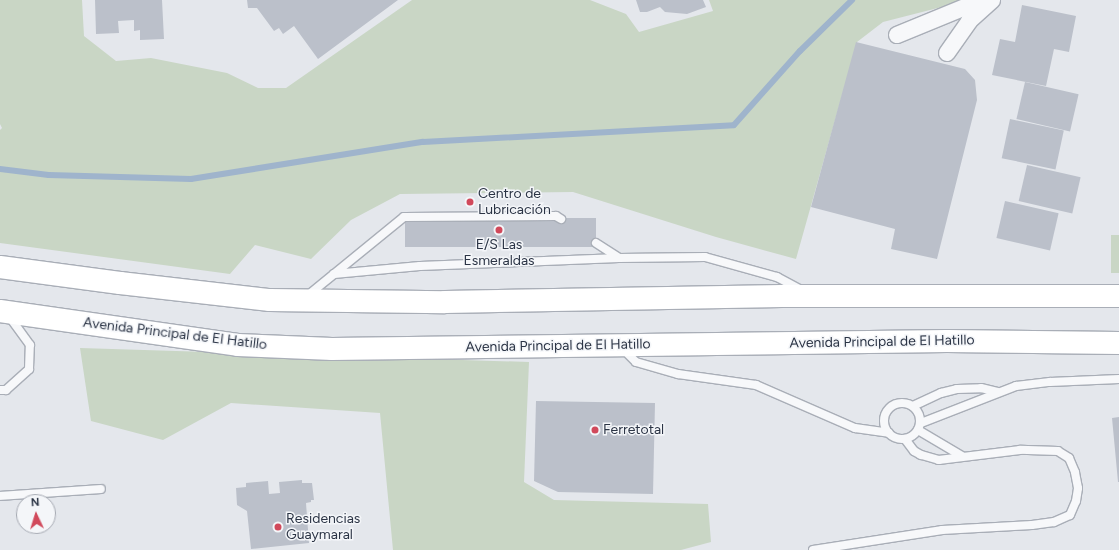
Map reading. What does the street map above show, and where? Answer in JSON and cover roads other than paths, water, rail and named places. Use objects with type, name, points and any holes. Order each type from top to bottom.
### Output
[{"type":"main road","points":[[0,266],[120,283],[270,300],[301,301],[445,302],[810,296],[1119,296]]},
{"type":"main road","name":"Avenida Principal de El Hatillo","points":[[3,312],[238,345],[332,349],[947,341],[1119,343]]},
{"type":"street","points":[[897,35],[970,5],[987,0]]},
{"type":"street","points":[[947,53],[969,21],[992,0]]},
{"type":"lane","points":[[301,301],[404,217],[556,216],[561,219]]},
{"type":"lane","points":[[596,243],[619,258]]},
{"type":"lane","points":[[334,274],[420,266],[619,258],[705,257],[778,277],[810,296]]},
{"type":"lane","points":[[0,390],[6,390],[29,369],[30,345],[3,312]]},
{"type":"lane","points":[[620,345],[636,362],[678,374],[756,385],[855,428],[889,434],[899,439],[905,439],[913,436],[920,426],[998,392],[1016,386],[1050,382],[1119,380]]},
{"type":"lane","points":[[913,406],[941,393],[957,390],[981,388],[998,392]]},
{"type":"lane","points":[[889,434],[885,427],[884,419],[886,412],[892,406],[899,403],[907,403],[918,411],[920,426],[962,456]]},
{"type":"lane","points":[[813,550],[942,530],[1032,525],[1054,522],[1070,515],[1076,501],[1078,488],[1075,472],[1069,458],[1058,451],[1020,450],[939,460],[921,455],[914,450],[905,439]]},
{"type":"lane","points":[[0,496],[101,488]]},
{"type":"waterway","points":[[0,169],[49,175],[191,179],[423,142],[734,125],[800,51],[852,0]]},
{"type":"place","name":"Centro de Lubricación","points":[[470,202]]},
{"type":"place","name":"E/S Las Esmeraldas","points":[[499,230]]},
{"type":"place","name":"Ferretotal","points":[[595,430]]},
{"type":"place","name":"Residencias Guaymaral","points":[[278,527]]}]
